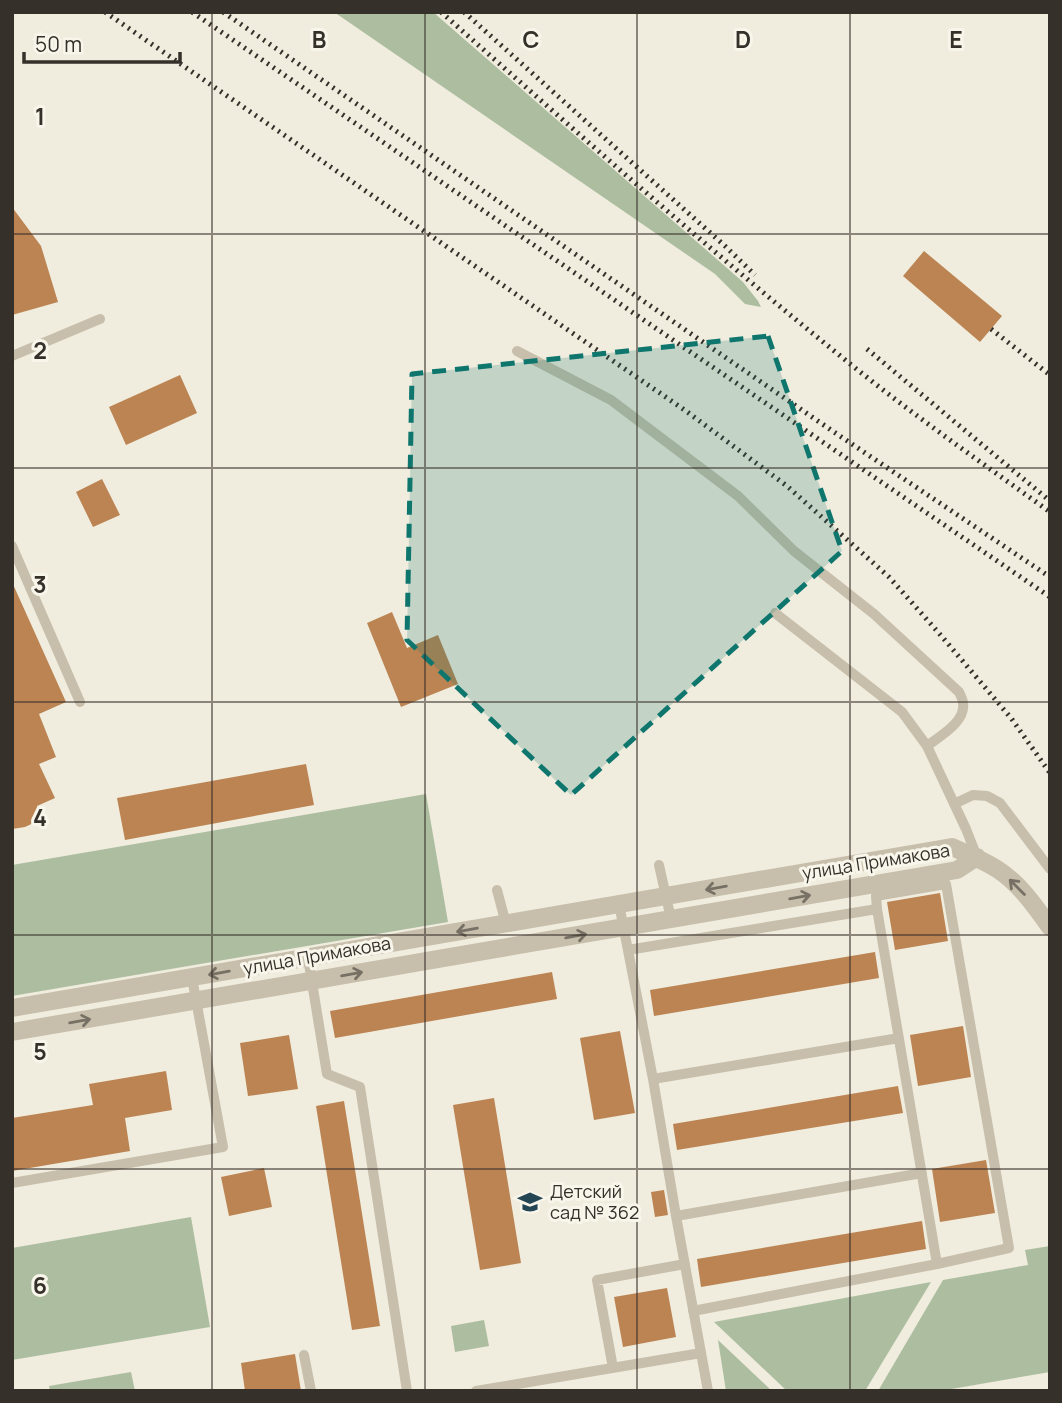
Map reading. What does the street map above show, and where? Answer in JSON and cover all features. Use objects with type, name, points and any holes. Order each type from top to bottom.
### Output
[{"type":"street","name":"улица Примакова","points":[[12,1008],[952,847],[977,857]]},
{"type":"street","name":"улица Примакова","points":[[12,1032],[957,870],[977,857]]},
{"type":"street","points":[[977,857],[1000,870],[1044,907],[1050,927]]},
{"type":"lane","points":[[12,356],[100,319]]},
{"type":"lane","points":[[517,351],[611,400],[738,496],[794,551],[874,614],[959,692],[963,702],[962,712],[956,723],[927,746]]},
{"type":"lane","points":[[12,546],[80,702]]},
{"type":"lane","points":[[775,613],[902,712],[927,746],[977,857]]},
{"type":"lane","points":[[954,804],[973,795],[987,796],[1000,803],[1050,869]]},
{"type":"lane","points":[[659,864],[671,919]]},
{"type":"lane","points":[[693,1311],[937,1264],[1009,1248],[946,884],[876,897],[937,1264]]},
{"type":"lane","points":[[497,890],[506,924]]},
{"type":"lane","points":[[619,904],[708,1391]]},
{"type":"lane","points":[[628,950],[877,909]]},
{"type":"lane","points":[[308,958],[327,1074],[360,1087],[407,1391]]},
{"type":"lane","points":[[12,1183],[223,1147],[192,978]]},
{"type":"lane","points":[[653,1079],[899,1038]]},
{"type":"lane","points":[[676,1216],[922,1174]]},
{"type":"lane","points":[[613,1368],[597,1280],[685,1264]]},
{"type":"lane","points":[[476,1391],[701,1353]]},
{"type":"lane","points":[[304,1355],[311,1391]]},
{"type":"highlighted area","points":[[768,336],[842,551],[571,795],[407,640],[412,374]]},
{"type":"green space","points":[[334,12],[433,12],[743,282],[761,307],[745,304],[715,274]]},
{"type":"green space","points":[[426,794],[448,922],[12,996],[12,865]]},
{"type":"green space","points":[[191,1217],[210,1327],[12,1360],[12,1248]]},
{"type":"green space","points":[[1050,1246],[1050,1372],[940,1391],[878,1391],[943,1280],[1028,1265],[1025,1250]]},
{"type":"green space","points":[[931,1282],[865,1391],[787,1391],[714,1322]]},
{"type":"green space","points":[[484,1320],[489,1346],[455,1352],[451,1326]]},
{"type":"green space","points":[[718,1340],[772,1391],[726,1391]]},
{"type":"green space","points":[[131,1372],[135,1391],[50,1391],[49,1386]]},
{"type":"building","points":[[12,207],[41,246],[58,302],[12,315]]},
{"type":"building","points":[[924,251],[1002,316],[980,342],[903,276]]},
{"type":"building","points":[[180,375],[197,413],[126,445],[109,407]]},
{"type":"building","points":[[102,479],[120,515],[93,527],[76,492]]},
{"type":"building","points":[[12,582],[66,702],[39,714],[56,757],[39,764],[55,798],[37,806],[42,819],[25,827],[12,829]]},
{"type":"building","points":[[392,612],[407,648],[438,635],[458,684],[401,707],[367,623]]},
{"type":"building","points":[[306,764],[314,805],[125,840],[117,798]]},
{"type":"building","points":[[940,893],[948,941],[895,950],[887,902]]},
{"type":"building","points":[[875,952],[879,978],[654,1016],[650,990]]},
{"type":"building","points":[[552,972],[557,999],[335,1038],[330,1011]]},
{"type":"building","points":[[963,1026],[971,1077],[918,1086],[910,1035]]},
{"type":"building","points":[[620,1031],[635,1113],[594,1120],[580,1038]]},
{"type":"building","points":[[289,1035],[298,1089],[248,1096],[240,1043]]},
{"type":"building","points":[[166,1071],[172,1110],[125,1118],[130,1151],[12,1171],[12,1118],[93,1105],[89,1084]]},
{"type":"building","points":[[898,1086],[903,1113],[677,1150],[673,1124]]},
{"type":"building","points":[[494,1098],[521,1263],[480,1270],[453,1105]]},
{"type":"building","points":[[344,1101],[380,1326],[352,1330],[316,1106]]},
{"type":"building","points":[[986,1160],[995,1213],[940,1222],[932,1169]]},
{"type":"building","points":[[264,1168],[272,1207],[229,1216],[221,1177]]},
{"type":"building","points":[[664,1190],[668,1215],[655,1217],[651,1192]]},
{"type":"building","points":[[922,1221],[926,1249],[701,1287],[697,1259]]},
{"type":"building","points":[[667,1288],[676,1337],[623,1347],[614,1297]]},
{"type":"building","points":[[295,1354],[301,1391],[245,1391],[241,1363]]},
{"type":"railway","points":[[105,12],[686,411],[787,486],[889,577],[1011,718],[1050,773]]},
{"type":"railway","points":[[192,12],[1050,597]]},
{"type":"railway","points":[[223,12],[831,430],[1050,577]]},
{"type":"railway","points":[[441,12],[787,312],[890,395],[1050,512]]},
{"type":"railway","points":[[464,12],[755,275]]},
{"type":"railway","points":[[991,329],[1050,375]]},
{"type":"railway","points":[[867,349],[1050,501]]},
{"type":"place","name":"Детский сад № 362","points":[[530,1202]]}]
